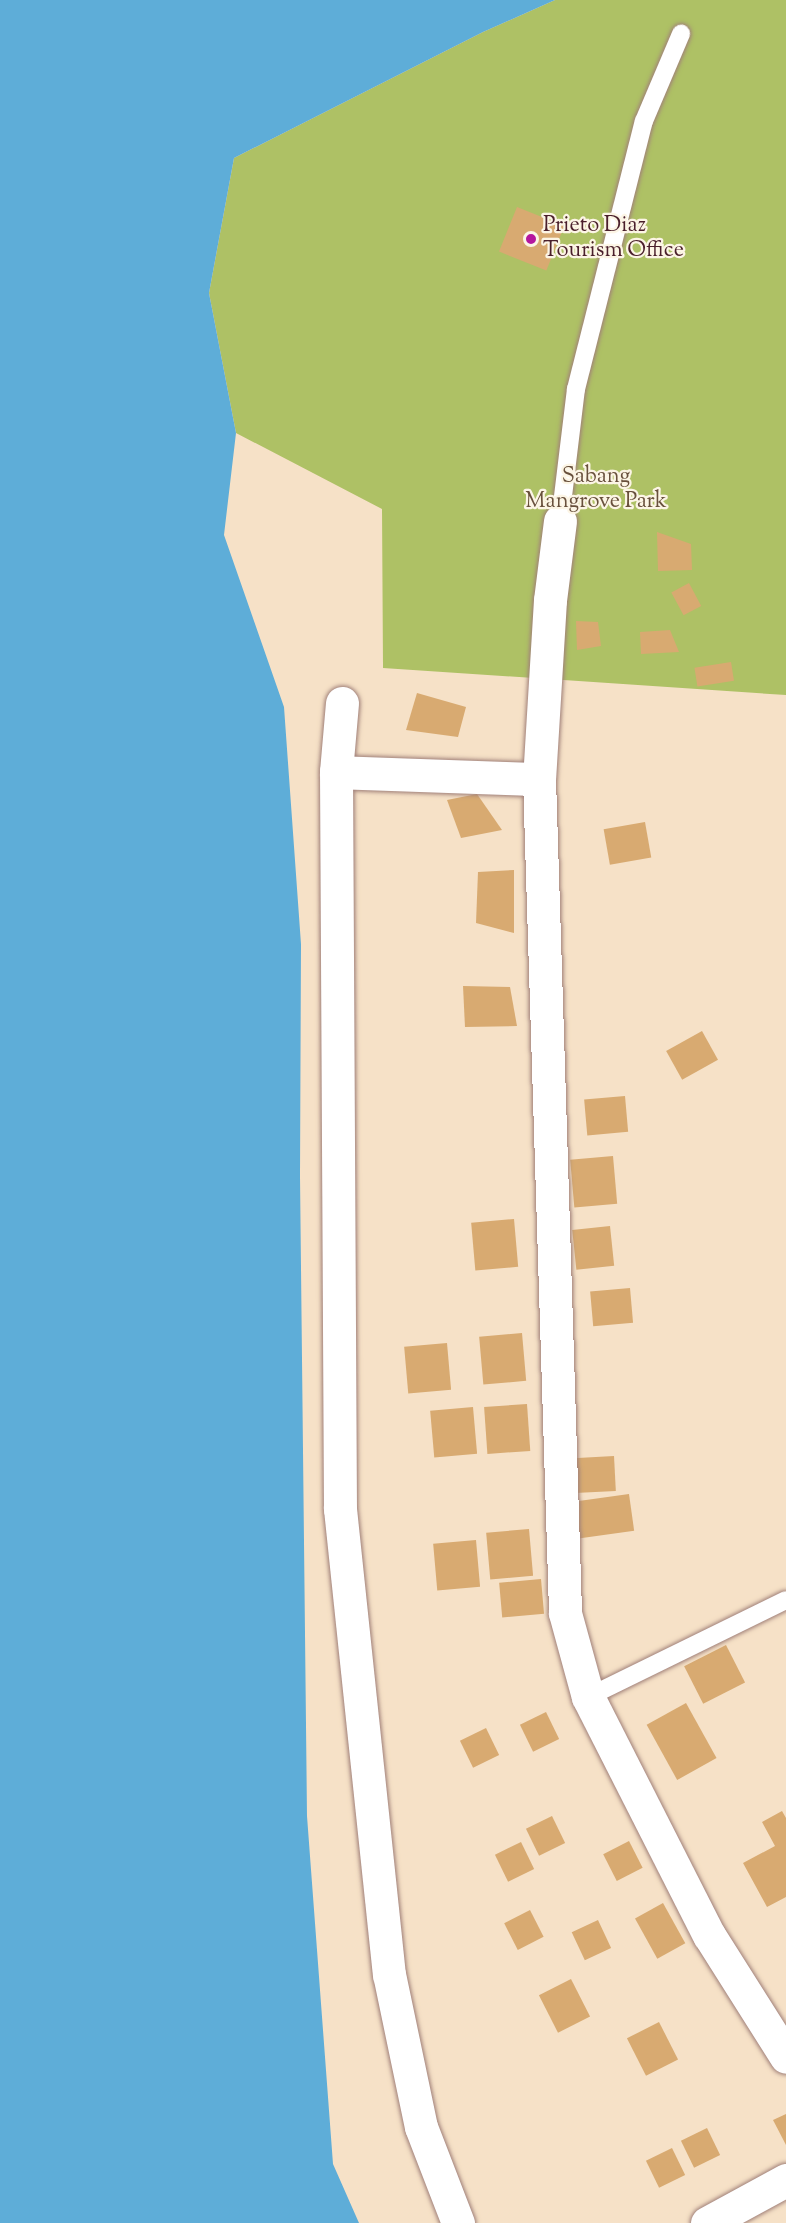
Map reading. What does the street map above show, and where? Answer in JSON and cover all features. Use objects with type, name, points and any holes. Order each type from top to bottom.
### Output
[{"type":"street","points":[[560,521],[550,600],[539,779],[565,1613],[588,1697],[708,1935],[786,2057]]},
{"type":"street","points":[[342,703],[336,772],[340,1509],[389,1974],[421,2127],[458,2223]]},
{"type":"street","points":[[336,772],[539,779]]},
{"type":"street","points":[[711,2222],[786,2180]]},
{"type":"lane","points":[[560,521],[576,389],[644,121],[681,34]]},
{"type":"lane","points":[[588,1697],[786,1600]]},
{"type":"green space","name":"Sabang Mangrove Park","points":[[555,0],[786,0],[786,695],[383,668],[382,509],[236,433],[209,293],[234,158],[483,32]]},
{"type":"water","points":[[0,0],[555,0],[483,32],[234,158],[209,293],[236,433],[224,535],[284,707],[301,944],[300,1176],[307,1816],[333,2164],[359,2223],[0,2223]]},
{"type":"building","name":"Prieto Diaz Tourism Office","points":[[517,207],[564,226],[546,271],[499,252]]},
{"type":"building","points":[[657,532],[691,544],[692,570],[658,571]]},
{"type":"building","points":[[689,583],[701,606],[684,615],[671,592]]},
{"type":"building","points":[[576,621],[598,622],[601,646],[577,650]]},
{"type":"building","points":[[670,630],[679,652],[641,654],[640,632]]},
{"type":"building","points":[[731,662],[734,681],[697,687],[694,668]]},
{"type":"building","points":[[417,693],[466,707],[458,737],[406,730]]},
{"type":"building","points":[[477,794],[502,830],[461,838],[447,800]]},
{"type":"building","points":[[645,822],[651,857],[610,865],[604,829]]},
{"type":"building","points":[[514,870],[514,933],[476,923],[478,872]]},
{"type":"building","points":[[463,986],[510,987],[517,1026],[465,1027]]},
{"type":"building","points":[[702,1031],[718,1060],[682,1080],[666,1051]]},
{"type":"building","points":[[625,1096],[628,1132],[587,1135],[584,1100]]},
{"type":"building","points":[[613,1156],[617,1204],[574,1208],[570,1160]]},
{"type":"building","points":[[514,1219],[518,1267],[475,1271],[471,1223]]},
{"type":"building","points":[[610,1226],[614,1266],[576,1270],[572,1230]]},
{"type":"building","points":[[630,1288],[633,1323],[593,1326],[590,1291]]},
{"type":"building","points":[[522,1333],[526,1381],[483,1385],[479,1337]]},
{"type":"building","points":[[447,1343],[451,1390],[408,1394],[404,1347]]},
{"type":"building","points":[[527,1404],[530,1451],[487,1454],[484,1407]]},
{"type":"building","points":[[473,1407],[477,1454],[434,1458],[430,1411]]},
{"type":"building","points":[[614,1456],[616,1491],[575,1493],[573,1458]]},
{"type":"building","points":[[629,1494],[634,1531],[577,1539],[572,1502]]},
{"type":"building","points":[[529,1529],[533,1576],[490,1580],[486,1533]]},
{"type":"building","points":[[476,1540],[480,1587],[437,1591],[433,1544]]},
{"type":"building","points":[[541,1579],[544,1614],[502,1618],[499,1583]]},
{"type":"building","points":[[726,1645],[745,1682],[703,1704],[684,1666]]},
{"type":"building","points":[[686,1703],[717,1758],[677,1780],[647,1725]]},
{"type":"building","points":[[546,1712],[559,1739],[533,1752],[520,1725]]},
{"type":"building","points":[[486,1728],[499,1755],[473,1768],[460,1741]]},
{"type":"building","points":[[782,1811],[786,1818],[786,1897],[767,1907],[743,1863],[775,1846],[762,1822]]},
{"type":"building","points":[[552,1816],[565,1843],[539,1856],[526,1829]]},
{"type":"building","points":[[629,1841],[643,1868],[617,1881],[603,1854]]},
{"type":"building","points":[[521,1842],[534,1869],[508,1882],[495,1855]]},
{"type":"building","points":[[663,1903],[685,1943],[657,1959],[635,1919]]},
{"type":"building","points":[[530,1910],[544,1937],[518,1950],[504,1923]]},
{"type":"building","points":[[598,1920],[611,1948],[585,1960],[572,1932]]},
{"type":"building","points":[[571,1979],[590,2016],[558,2033],[539,1995]]},
{"type":"building","points":[[659,2022],[678,2059],[646,2076],[627,2038]]},
{"type":"building","points":[[786,2114],[786,2145],[773,2120]]},
{"type":"building","points":[[707,2128],[720,2155],[694,2168],[681,2141]]},
{"type":"building","points":[[672,2148],[685,2175],[659,2188],[646,2161]]},
{"type":"place","name":"Prieto Diaz Tourism Office","points":[[531,239]]}]
